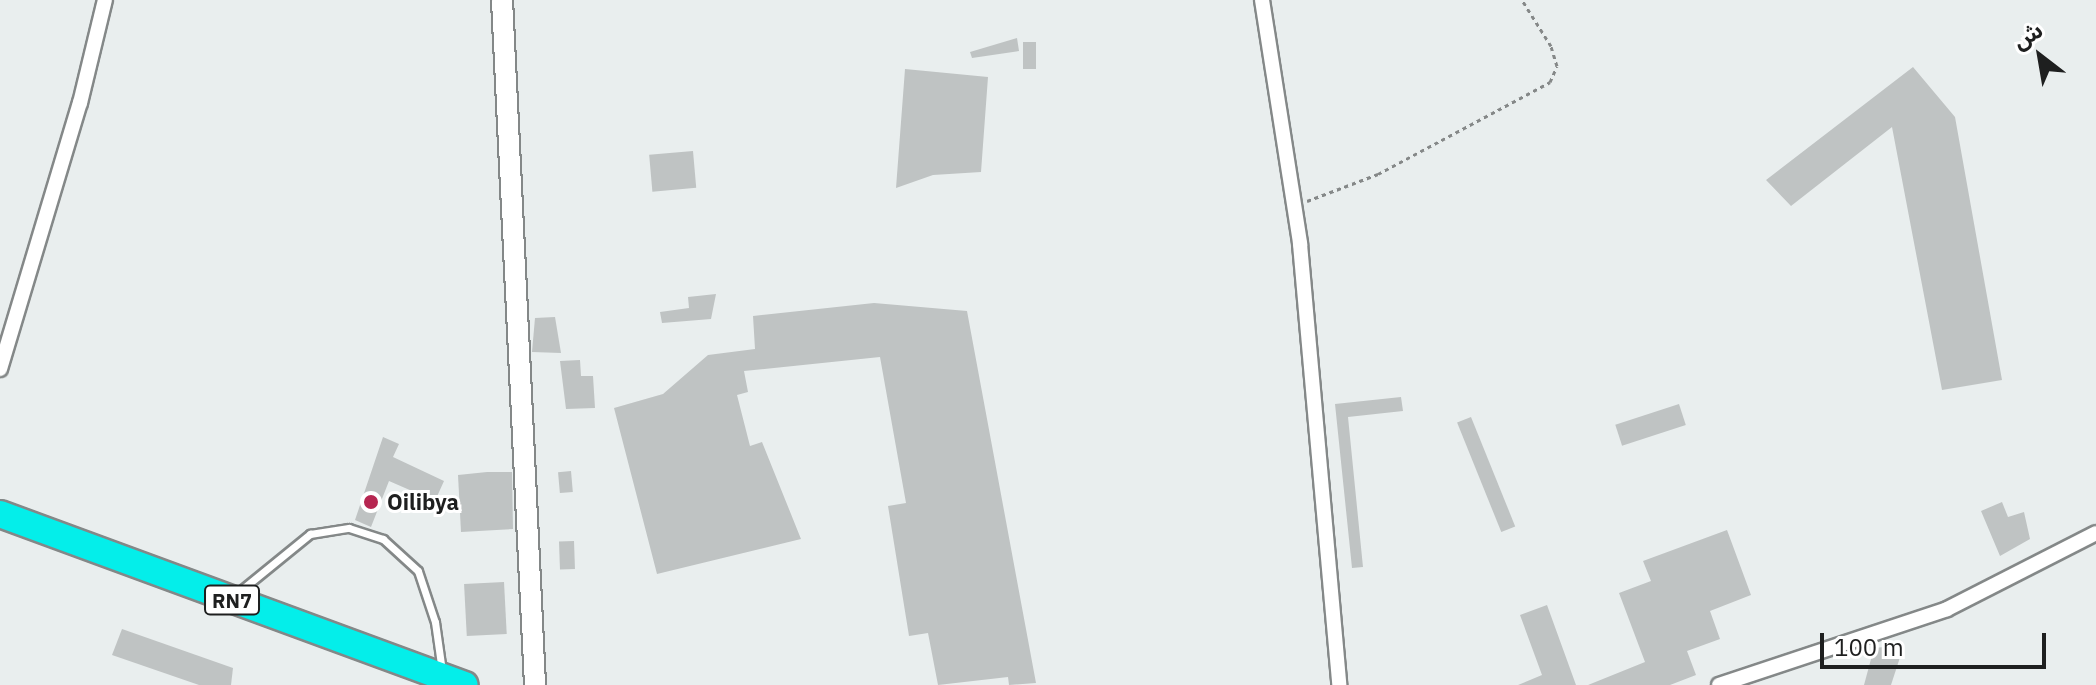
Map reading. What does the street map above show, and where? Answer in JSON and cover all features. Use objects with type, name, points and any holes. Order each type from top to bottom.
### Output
[{"type":"highway","name":"RN7","points":[[0,514],[231,599],[442,682]]},
{"type":"highway","name":"RN7","points":[[0,531],[442,682]]},
{"type":"street","points":[[0,369],[80,103],[105,0]]},
{"type":"street","points":[[502,0],[535,685]]},
{"type":"street","points":[[1262,0],[1294,206],[1339,685]]},
{"type":"street","points":[[1719,685],[1947,609],[2096,533]]},
{"type":"lane","points":[[231,599],[310,534],[349,528],[383,539],[403,552],[418,571],[435,622],[442,682]]},
{"type":"path","points":[[1294,206],[1378,174],[1550,82],[1557,66],[1551,46],[1522,0]]},
{"type":"building","points":[[1017,38],[1019,51],[972,58],[970,52]]},
{"type":"building","points":[[1023,42],[1036,42],[1036,69],[1023,69]]},
{"type":"building","points":[[1913,67],[1955,117],[2002,380],[1942,390],[1892,127],[1791,206],[1766,180]]},
{"type":"building","points":[[905,69],[988,77],[981,172],[933,175],[896,188]]},
{"type":"building","points":[[693,151],[696,188],[652,192],[649,155]]},
{"type":"building","points":[[716,294],[711,319],[662,323],[660,312],[689,308],[688,297]]},
{"type":"building","points":[[874,303],[967,311],[1036,683],[1009,685],[1008,677],[938,685],[928,633],[909,636],[888,506],[906,503],[880,357],[744,371],[748,392],[737,395],[750,446],[762,442],[801,539],[657,574],[614,408],[663,394],[708,355],[755,349],[753,316]]},
{"type":"building","points":[[555,317],[561,353],[532,352],[535,318]]},
{"type":"building","points":[[580,360],[581,376],[593,376],[595,408],[566,409],[560,361]]},
{"type":"building","points":[[1401,397],[1403,411],[1348,417],[1363,567],[1352,568],[1335,404]]},
{"type":"building","points":[[1679,404],[1686,425],[1622,446],[1615,425]]},
{"type":"building","points":[[1471,417],[1515,526],[1501,532],[1457,423]]},
{"type":"building","points":[[383,437],[399,444],[393,457],[444,481],[435,501],[389,481],[371,527],[355,520]]},
{"type":"building","points":[[571,471],[573,492],[560,493],[558,472]]},
{"type":"building","points":[[512,472],[513,529],[461,532],[458,475]]},
{"type":"building","points":[[2002,502],[2008,517],[2024,512],[2030,539],[2000,556],[1981,511]]},
{"type":"building","points":[[1727,530],[1751,595],[1710,611],[1720,639],[1687,651],[1696,675],[1670,685],[1588,685],[1645,662],[1619,593],[1651,581],[1643,561]]},
{"type":"building","points":[[574,541],[575,569],[560,570],[559,542]]},
{"type":"building","points":[[504,582],[507,634],[467,636],[464,584]]},
{"type":"building","points":[[1547,605],[1576,685],[1518,685],[1542,675],[1520,615]]},
{"type":"building","points":[[122,629],[233,668],[231,685],[199,685],[112,655]]},
{"type":"building","points":[[1904,645],[1891,685],[1864,685],[1874,648]]},
{"type":"place","name":"Oilibya","points":[[371,502]]}]
